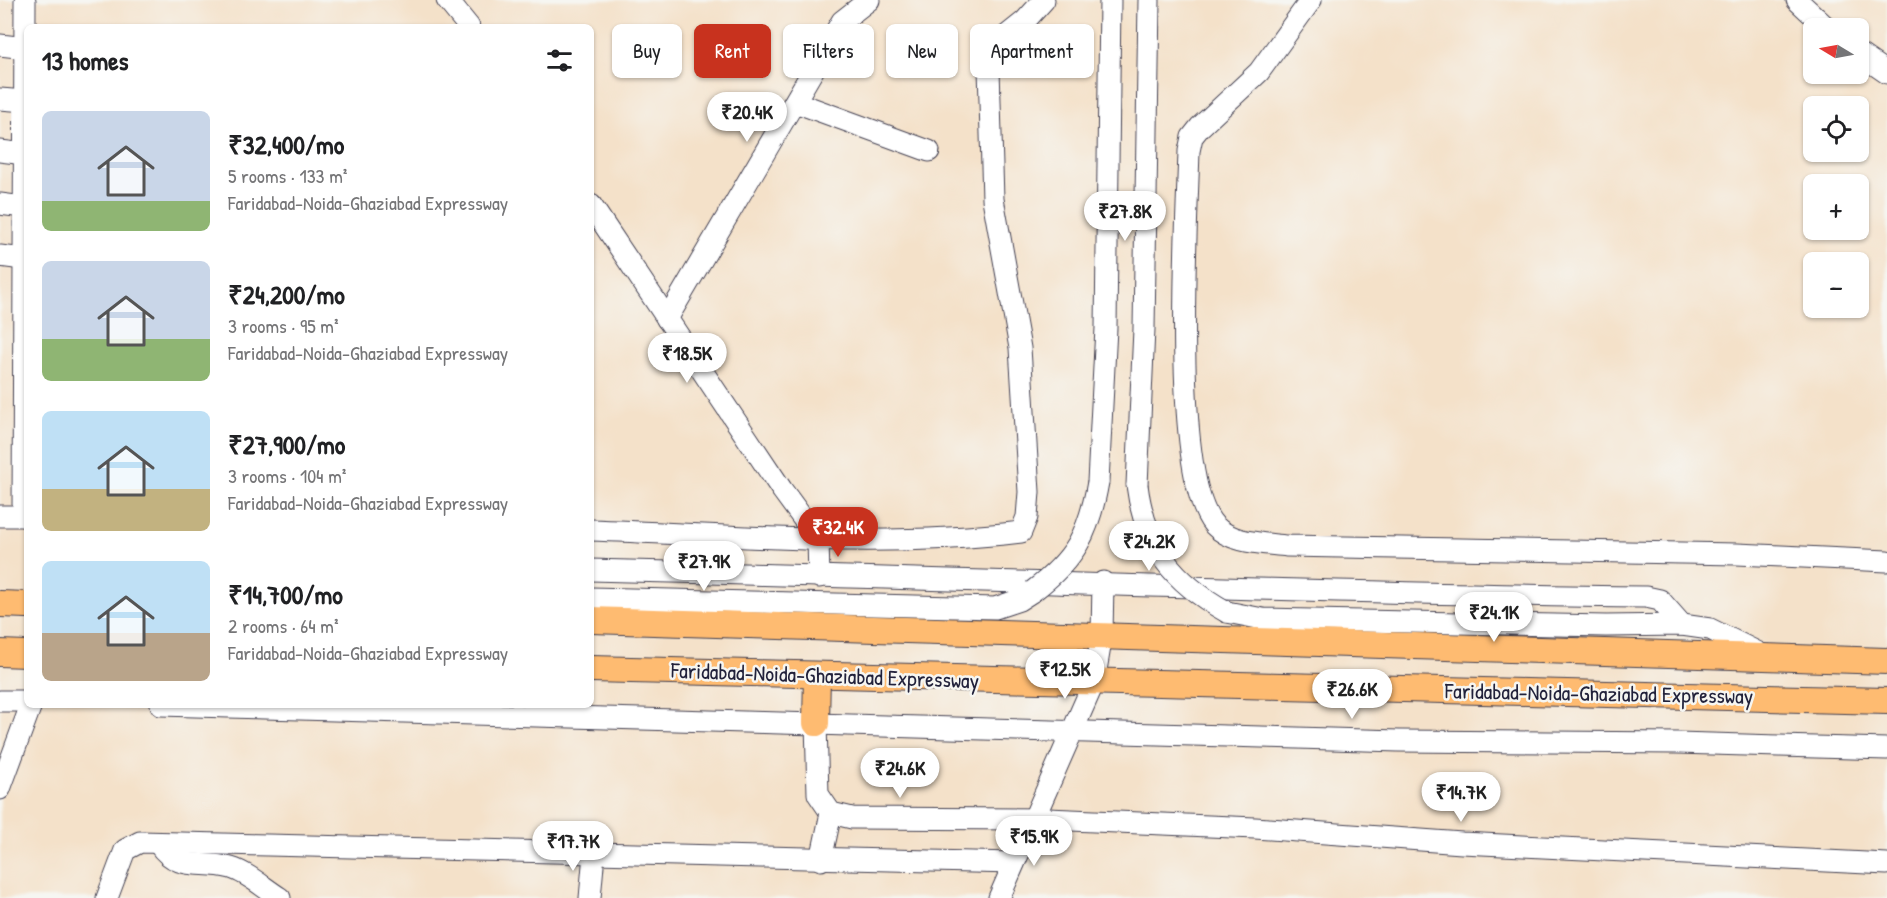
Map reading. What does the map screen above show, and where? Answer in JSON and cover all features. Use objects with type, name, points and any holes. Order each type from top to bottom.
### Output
[{"type":"main road","points":[[0,604],[24,605]]},
{"type":"main road","name":"Faridabad-Noida-Ghaziabad Expressway","points":[[594,620],[1887,662]]},
{"type":"main road","points":[[0,653],[24,654]]},
{"type":"main road","name":"Faridabad-Noida-Ghaziabad Expressway","points":[[594,669],[1887,701]]},
{"type":"main road","points":[[816,723],[818,675]]},
{"type":"street","points":[[25,0],[26,24]]},
{"type":"street","points":[[447,0],[467,24]]},
{"type":"street","points":[[667,319],[842,21],[869,0]]},
{"type":"street","points":[[594,530],[818,539],[981,537],[1021,532],[1027,517],[1029,492],[1020,348],[993,199],[989,69],[995,45],[1025,21],[1044,0]]},
{"type":"street","points":[[594,598],[995,608],[1019,600],[1040,586],[1079,546],[1092,517],[1098,482],[1106,328],[1110,0]]},
{"type":"street","points":[[1149,0],[1144,329],[1137,485],[1140,511],[1153,543],[1168,566],[1196,595],[1227,612],[1263,620],[1606,626],[1682,625],[1710,629],[1768,657]]},
{"type":"street","points":[[1311,0],[1259,72],[1200,127],[1192,137],[1189,151],[1185,321],[1186,400],[1194,470],[1206,513],[1215,526],[1225,533],[1248,542],[1287,546],[1725,554],[1887,561]]},
{"type":"street","points":[[1797,0],[1816,18]]},
{"type":"street","points":[[0,45],[24,48]]},
{"type":"street","points":[[1869,61],[1887,73]]},
{"type":"street","points":[[0,99],[24,101]]},
{"type":"street","points":[[795,102],[928,151]]},
{"type":"street","points":[[0,151],[24,149]]},
{"type":"street","points":[[24,178],[24,230]]},
{"type":"street","points":[[0,204],[23,207]]},
{"type":"street","points":[[594,210],[782,490],[818,539],[819,577]]},
{"type":"street","points":[[0,256],[24,253]]},
{"type":"street","points":[[0,516],[24,516]]},
{"type":"street","points":[[594,570],[1040,586],[1103,582],[1382,594],[1646,597],[1660,600],[1682,625]]},
{"type":"street","points":[[999,898],[1094,682],[1102,635],[1103,582]]},
{"type":"street","points":[[0,701],[24,701]]},
{"type":"street","points":[[0,789],[30,708]]},
{"type":"street","points":[[270,708],[1399,741],[1678,742],[1887,749]]},
{"type":"street","points":[[816,723],[818,794],[831,813],[852,818],[1033,819],[1255,828],[1462,843],[1887,864]]},
{"type":"street","points":[[820,860],[831,813]]},
{"type":"street","points":[[158,843],[166,855],[173,859],[198,865],[230,868],[280,898]]},
{"type":"street","points":[[107,898],[125,850],[132,844],[1014,863]]},
{"type":"street","points":[[590,898],[594,854]]}]
